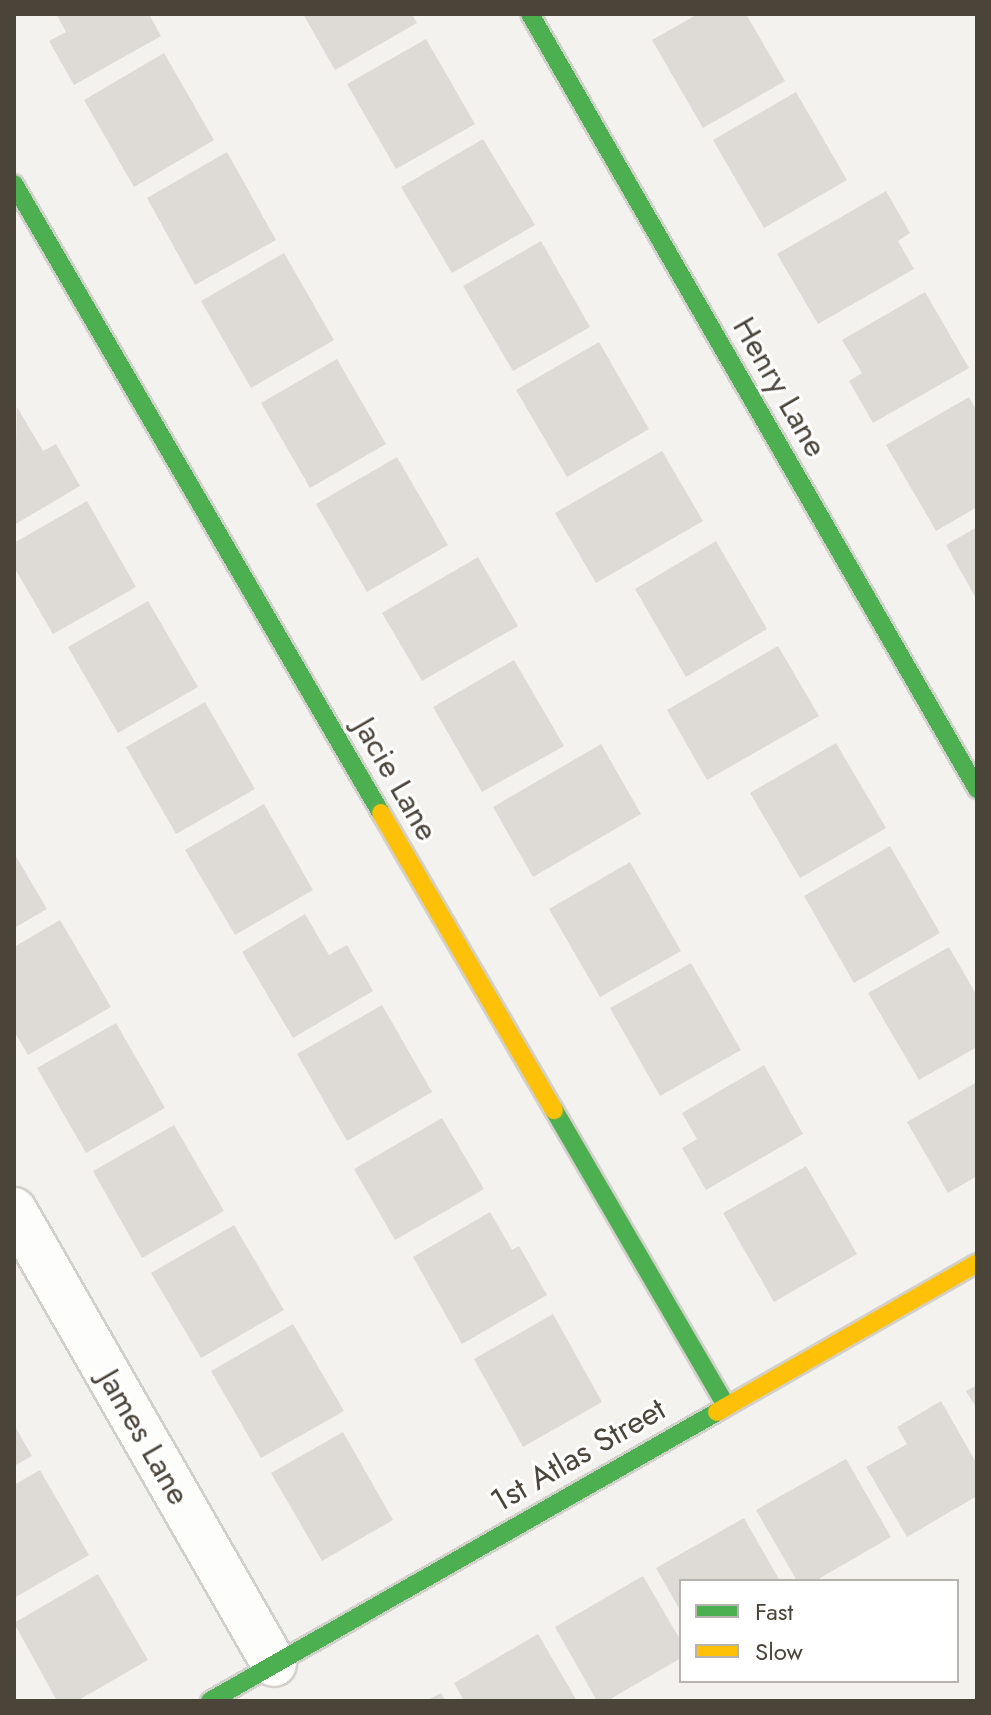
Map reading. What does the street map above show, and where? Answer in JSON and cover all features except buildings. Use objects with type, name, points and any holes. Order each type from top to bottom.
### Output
[{"type":"street","name":"Henry Lane","points":[[530,14],[977,789]]},
{"type":"street","name":"Jacie Lane","points":[[14,184],[726,1405]]},
{"type":"street","name":"James Lane","points":[[14,1210],[274,1664]]},
{"type":"street","name":"1st Atlas Street","points":[[210,1701],[977,1263]]},
{"type":"traffic: fast","points":[[530,14],[977,789]]},
{"type":"traffic: fast","points":[[14,184],[381,813]]},
{"type":"traffic: fast","points":[[554,1110],[726,1405]]},
{"type":"traffic: fast","points":[[210,1701],[717,1412]]},
{"type":"traffic: slow","points":[[381,813],[554,1110]]},
{"type":"traffic: slow","points":[[717,1412],[977,1263]]}]
